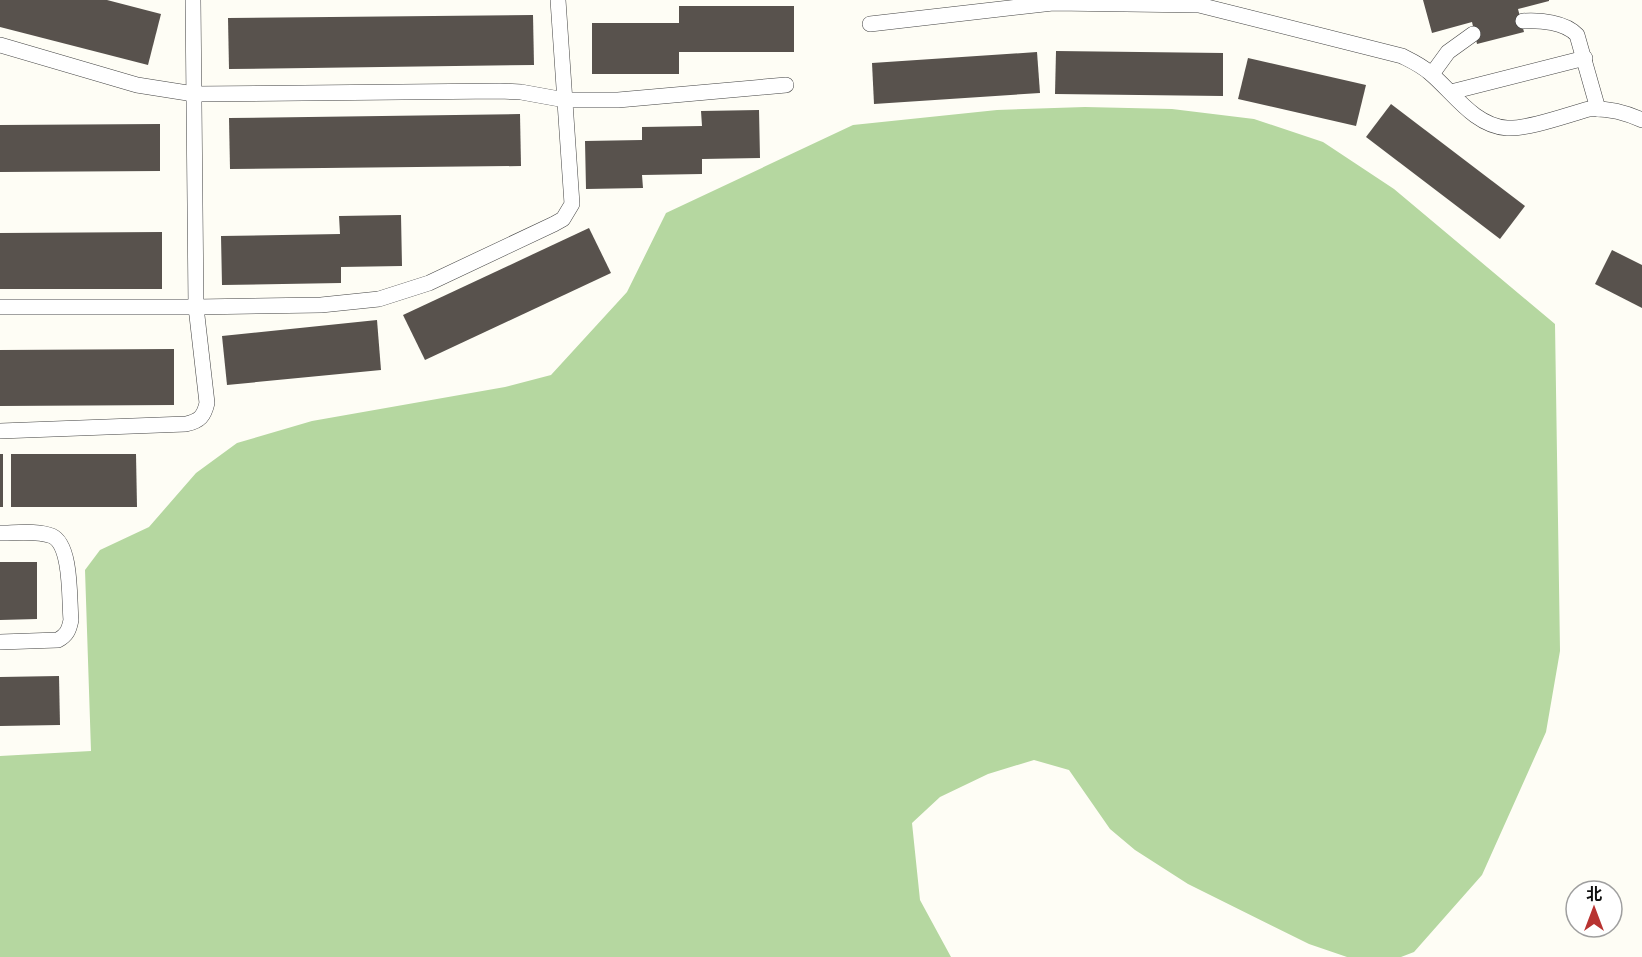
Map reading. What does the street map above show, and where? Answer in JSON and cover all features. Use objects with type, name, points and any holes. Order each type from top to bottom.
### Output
[{"type":"lane","points":[[0,431],[186,424],[196,422],[202,417],[207,403],[196,307],[193,0]]},
{"type":"lane","points":[[0,307],[321,305],[379,299],[429,283],[554,224],[563,219],[572,204],[558,0]]},
{"type":"lane","points":[[870,24],[1053,1],[1199,5],[1402,56],[1432,74],[1478,118],[1497,126],[1519,127],[1589,109],[1626,113],[1642,120]]},
{"type":"lane","points":[[1523,21],[1550,23],[1569,28],[1580,39],[1598,109]]},
{"type":"lane","points":[[1432,74],[1448,52],[1473,34]]},
{"type":"lane","points":[[0,45],[137,85],[194,94],[521,92],[566,100],[618,100],[786,85]]},
{"type":"lane","points":[[1451,92],[1585,58]]},
{"type":"lane","points":[[0,533],[51,535],[59,541],[64,549],[66,560],[70,620],[69,630],[58,640],[0,642]]},
{"type":"green space","points":[[1085,107],[1172,109],[1254,119],[1323,142],[1394,189],[1555,324],[1560,651],[1546,732],[1482,875],[1414,952],[1401,957],[1347,957],[1309,944],[1188,884],[1135,850],[1110,829],[1069,770],[1034,760],[988,774],[940,797],[912,823],[920,900],[951,957],[0,957],[0,756],[91,751],[85,570],[100,550],[149,527],[196,473],[237,443],[312,421],[505,387],[551,375],[627,292],[666,213],[853,125],[997,110]]},
{"type":"building","points":[[0,0],[107,0],[161,14],[148,65],[0,27]]},
{"type":"building","points":[[1423,0],[1549,1],[1518,9],[1524,32],[1477,44],[1472,22],[1432,33]]},
{"type":"building","points":[[679,6],[794,6],[794,52],[679,52],[679,74],[592,74],[592,23],[679,23]]},
{"type":"building","points":[[533,15],[534,65],[229,69],[228,18]]},
{"type":"building","points":[[1056,51],[1223,53],[1223,96],[1055,94]]},
{"type":"building","points":[[1037,52],[1040,93],[874,104],[872,63]]},
{"type":"building","points":[[1248,58],[1366,85],[1356,126],[1238,99]]},
{"type":"building","points":[[1391,104],[1525,206],[1500,239],[1366,137]]},
{"type":"building","points":[[759,110],[760,158],[702,159],[702,174],[642,175],[643,188],[586,189],[585,141],[642,140],[642,127],[702,126],[701,111]]},
{"type":"building","points":[[520,114],[521,166],[230,169],[229,118]]},
{"type":"building","points":[[160,124],[160,171],[0,172],[0,125]]},
{"type":"building","points":[[401,215],[402,266],[341,267],[341,283],[222,285],[221,236],[340,234],[339,216]]},
{"type":"building","points":[[589,228],[611,273],[425,360],[403,315]]},
{"type":"building","points":[[162,232],[162,289],[0,289],[0,233]]},
{"type":"building","points":[[1612,250],[1642,265],[1642,308],[1595,284]]},
{"type":"building","points":[[377,320],[381,370],[227,385],[222,336]]},
{"type":"building","points":[[174,349],[174,405],[0,406],[0,350]]},
{"type":"building","points":[[0,454],[3,454],[3,507],[0,507]]},
{"type":"building","points":[[11,454],[136,454],[137,507],[11,507]]},
{"type":"building","points":[[0,562],[37,562],[37,619],[0,620]]},
{"type":"building","points":[[59,676],[60,725],[0,726],[0,677]]}]
